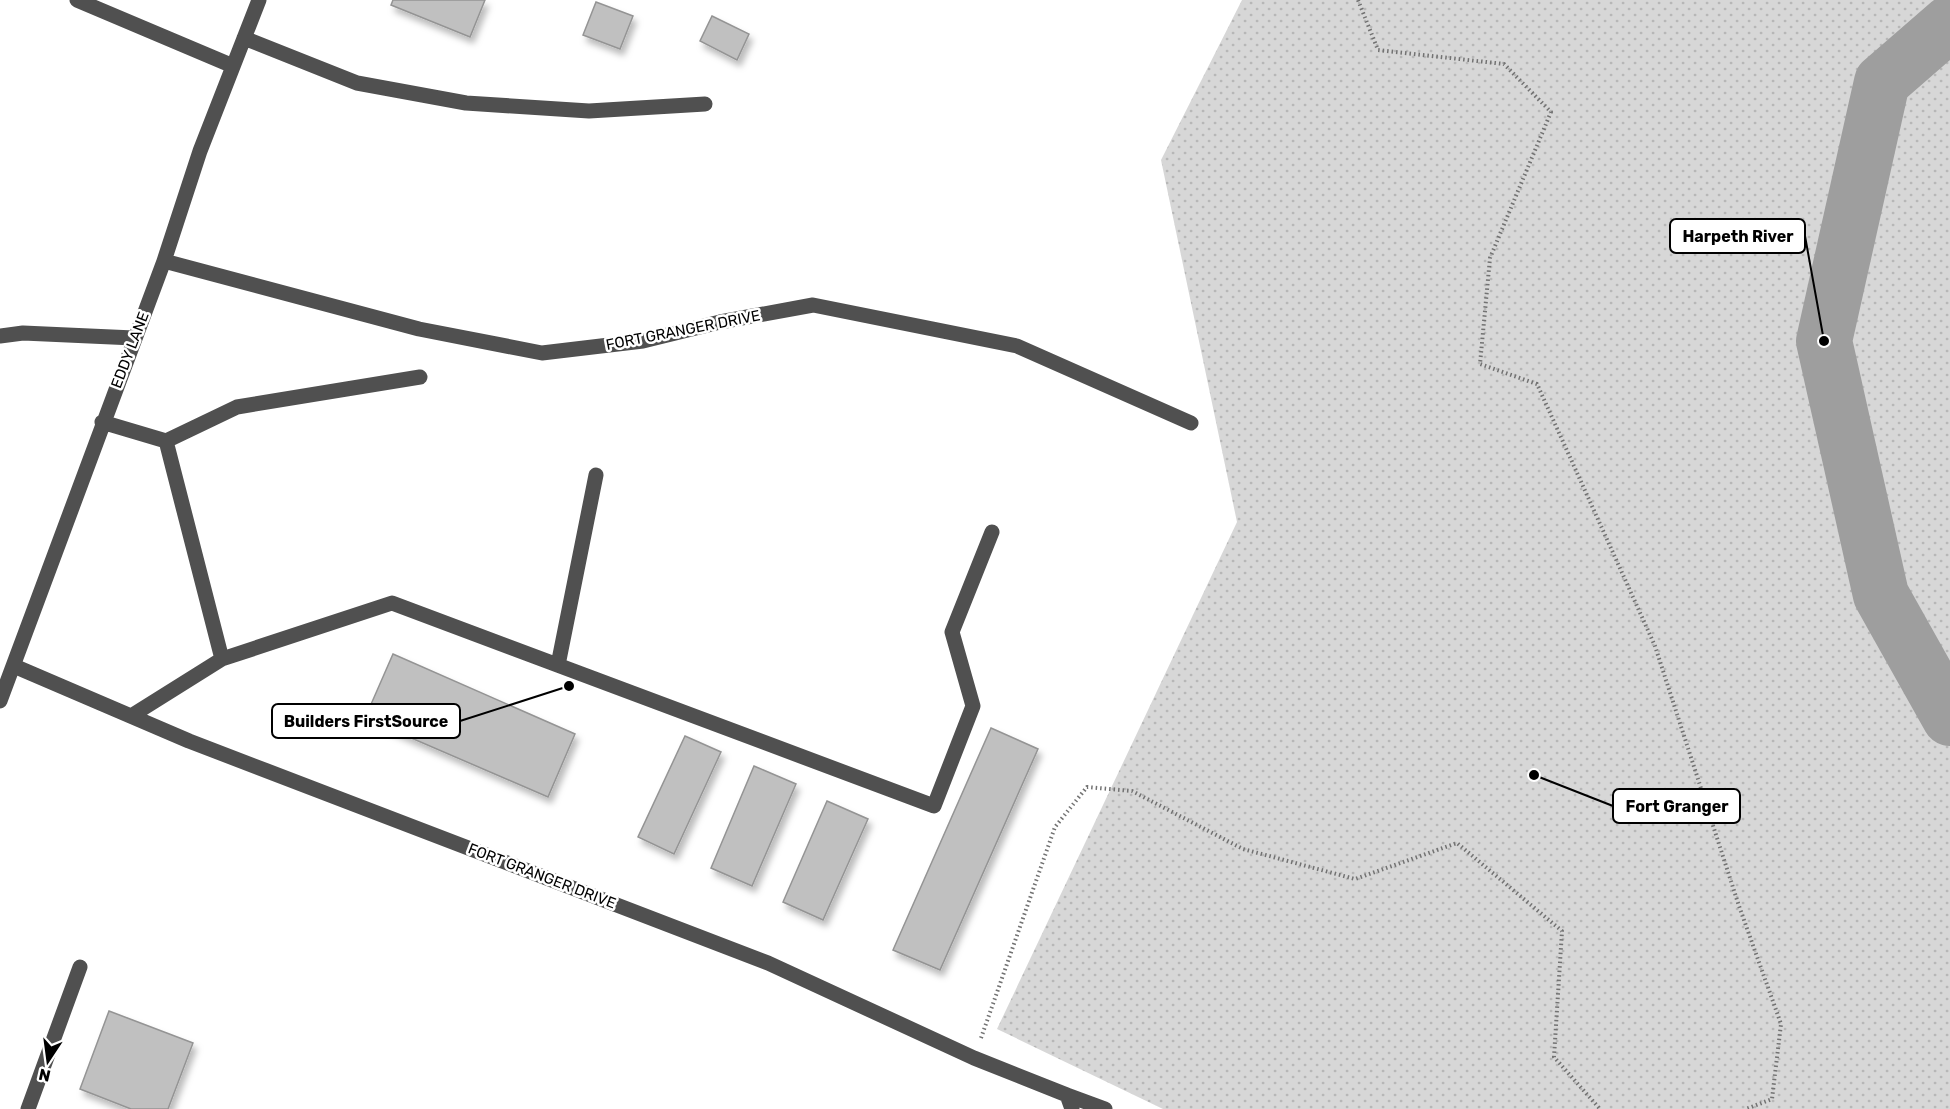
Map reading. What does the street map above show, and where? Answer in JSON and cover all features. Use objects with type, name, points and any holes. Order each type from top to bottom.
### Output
[{"type":"street","points":[[77,0],[233,66]]},
{"type":"street","name":"EDDY LANE","points":[[0,701],[102,422],[164,261],[200,151],[259,0]]},
{"type":"street","points":[[244,38],[357,82],[466,103],[589,111],[705,104]]},
{"type":"street","name":"FORT GRANGER DRIVE","points":[[164,261],[419,329],[542,353],[643,341],[720,322],[813,305],[1017,346],[1191,423]]},
{"type":"street","points":[[0,336],[23,333],[134,338]]},
{"type":"street","points":[[102,422],[166,441],[237,407],[420,377]]},
{"type":"street","points":[[166,441],[222,659]]},
{"type":"street","points":[[558,665],[596,476]]},
{"type":"street","points":[[131,716],[222,659],[392,603],[934,806],[973,706],[952,632],[992,532]]},
{"type":"street","name":"FORT GRANGER DRIVE","points":[[14,666],[189,741],[768,963],[1070,1102],[1105,1109]]},
{"type":"street","points":[[27,1109],[80,967]]},
{"type":"path","points":[[1358,0],[1378,50],[1504,64],[1551,112],[1490,258],[1480,364],[1537,384],[1655,646],[1739,906],[1781,1024],[1772,1099],[1746,1109]]},
{"type":"path","points":[[974,1058],[1055,826],[1087,787],[1132,791],[1243,849],[1355,879],[1457,843],[1562,931],[1554,1057],[1600,1109]]},
{"type":"shaded area","points":[[1242,0],[1950,0],[1950,1109],[1163,1109],[997,1029],[1237,522],[1161,160]]},
{"type":"building","points":[[393,0],[485,0],[470,37],[391,5]]},
{"type":"building","points":[[596,2],[633,16],[620,49],[583,35]]},
{"type":"building","points":[[712,16],[749,34],[737,60],[700,41]]},
{"type":"building","points":[[393,654],[575,734],[548,797],[365,718]]},
{"type":"building","points":[[991,728],[1038,749],[940,970],[893,950]]},
{"type":"building","points":[[685,736],[721,752],[674,854],[638,837]]},
{"type":"building","points":[[754,766],[796,784],[752,886],[711,868]]},
{"type":"building","points":[[827,801],[868,819],[823,920],[783,902]]},
{"type":"building","points":[[109,1011],[193,1043],[168,1109],[131,1109],[80,1089]]},
{"type":"waterway","points":[[1950,23],[1882,82],[1824,341],[1881,595],[1950,718]]},
{"type":"place","name":"Harpeth River","points":[[1824,341]]},
{"type":"place","name":"Builders FirstSource","points":[[569,686]]},
{"type":"place","name":"Fort Granger","points":[[1534,775]]}]
